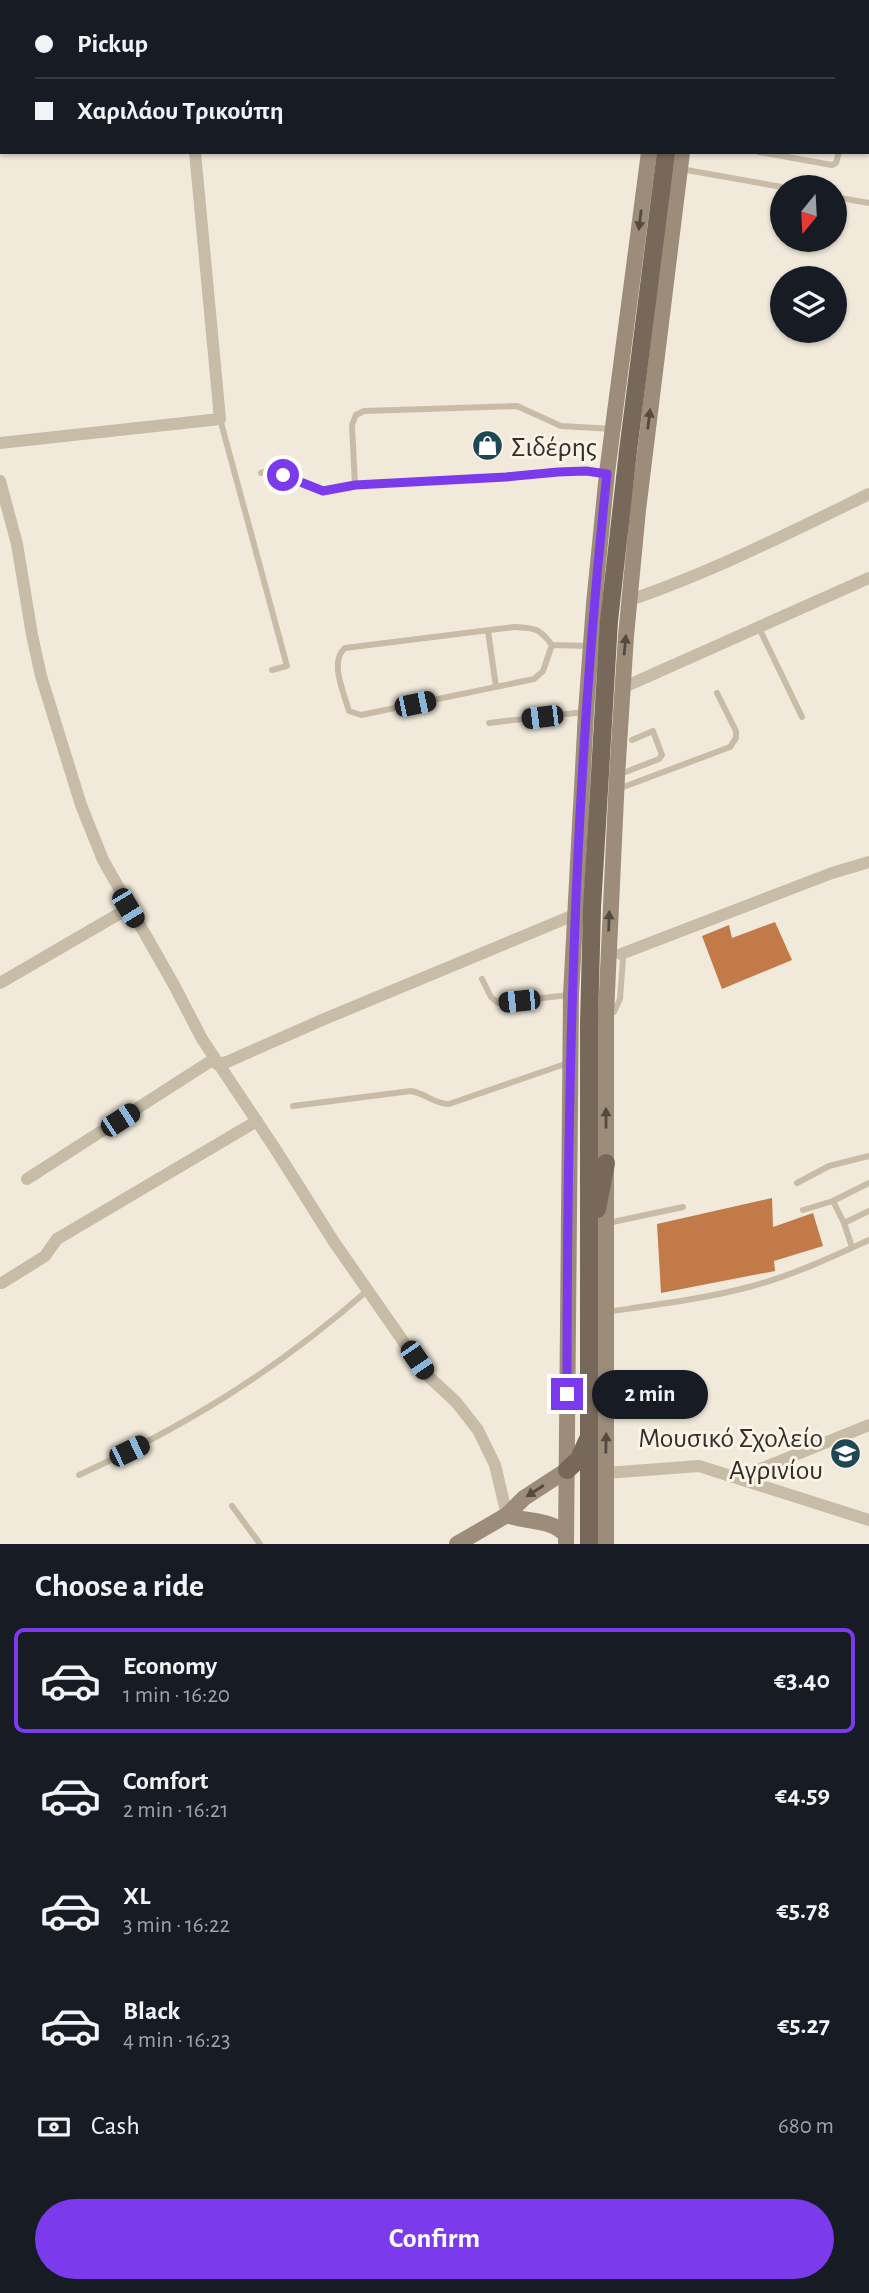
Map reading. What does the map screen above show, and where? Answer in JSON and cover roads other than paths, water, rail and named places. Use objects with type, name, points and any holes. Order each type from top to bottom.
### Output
[{"type":"main road","points":[[589,1544],[590,966],[608,632],[666,154]]},
{"type":"main road","points":[[589,1250],[606,1163]]},
{"type":"main road","points":[[567,1470],[579,1458],[589,1434]]},
{"type":"street","points":[[0,443],[220,419],[195,154]]},
{"type":"street","points":[[566,1539],[571,995],[586,712],[607,474],[649,154]]},
{"type":"street","points":[[606,1544],[606,1014],[614,952],[616,783],[630,600],[650,409],[682,154]]},
{"type":"street","points":[[0,481],[18,544],[41,677],[62,746],[103,860],[216,1061],[334,1242],[426,1374],[456,1402],[478,1430],[495,1465],[507,1515]]},
{"type":"street","points":[[630,600],[664,588],[869,494]]},
{"type":"street","points":[[622,688],[869,578]]},
{"type":"street","points":[[614,952],[869,862]]},
{"type":"street","points":[[0,983],[128,908]]},
{"type":"street","points":[[27,1179],[216,1061],[227,1062],[574,915]]},
{"type":"street","points":[[2,1283],[45,1256],[57,1239],[257,1121]]},
{"type":"street","points":[[743,1479],[764,1466],[869,1425]]},
{"type":"street","points":[[606,1472],[699,1466],[869,1520]]},
{"type":"street","points":[[457,1544],[507,1515],[524,1498],[567,1470]]},
{"type":"street","points":[[507,1515],[519,1520],[552,1524],[566,1539]]},
{"type":"lane","points":[[770,154],[832,165],[836,163],[838,154]]},
{"type":"lane","points":[[680,169],[770,185]]},
{"type":"lane","points":[[847,199],[869,203]]},
{"type":"lane","points":[[355,485],[352,425],[356,415],[364,411],[517,406],[561,426],[613,429]]},
{"type":"lane","points":[[220,419],[287,666],[272,670]]},
{"type":"lane","points":[[261,473],[267,470],[275,471],[323,491],[355,485],[586,471],[607,474]]},
{"type":"lane","points":[[514,627],[535,628],[542,632],[552,645],[539,676],[534,679],[360,715],[349,711],[336,661],[345,648],[514,627]]},
{"type":"lane","points":[[759,628],[802,717]]},
{"type":"lane","points":[[488,631],[496,687]]},
{"type":"lane","points":[[552,645],[590,646]]},
{"type":"lane","points":[[616,783],[730,747],[736,738],[736,731],[717,693]]},
{"type":"lane","points":[[489,723],[586,712]]},
{"type":"lane","points":[[616,783],[660,759],[662,755],[653,732],[632,740]]},
{"type":"lane","points":[[482,979],[491,997],[498,1003],[571,995]]},
{"type":"lane","points":[[293,1106],[411,1091],[440,1104],[449,1104],[570,1063]]},
{"type":"lane","points":[[797,1184],[829,1166],[869,1156]]},
{"type":"lane","points":[[803,1210],[833,1201],[869,1184]]},
{"type":"lane","points":[[833,1201],[852,1247]]},
{"type":"lane","points":[[607,1223],[683,1207]]},
{"type":"lane","points":[[844,1223],[869,1211]]},
{"type":"lane","points":[[606,1311],[686,1300],[749,1287],[808,1268],[869,1240]]},
{"type":"lane","points":[[79,1475],[178,1426],[249,1383],[322,1331],[368,1290]]},
{"type":"lane","points":[[232,1506],[260,1544]]},
{"type":"place","name":"Σιδέρης","points":[[488,446]]},
{"type":"place","name":"Μουσικό Σχολείο Αγρινίου","points":[[846,1453]]}]
